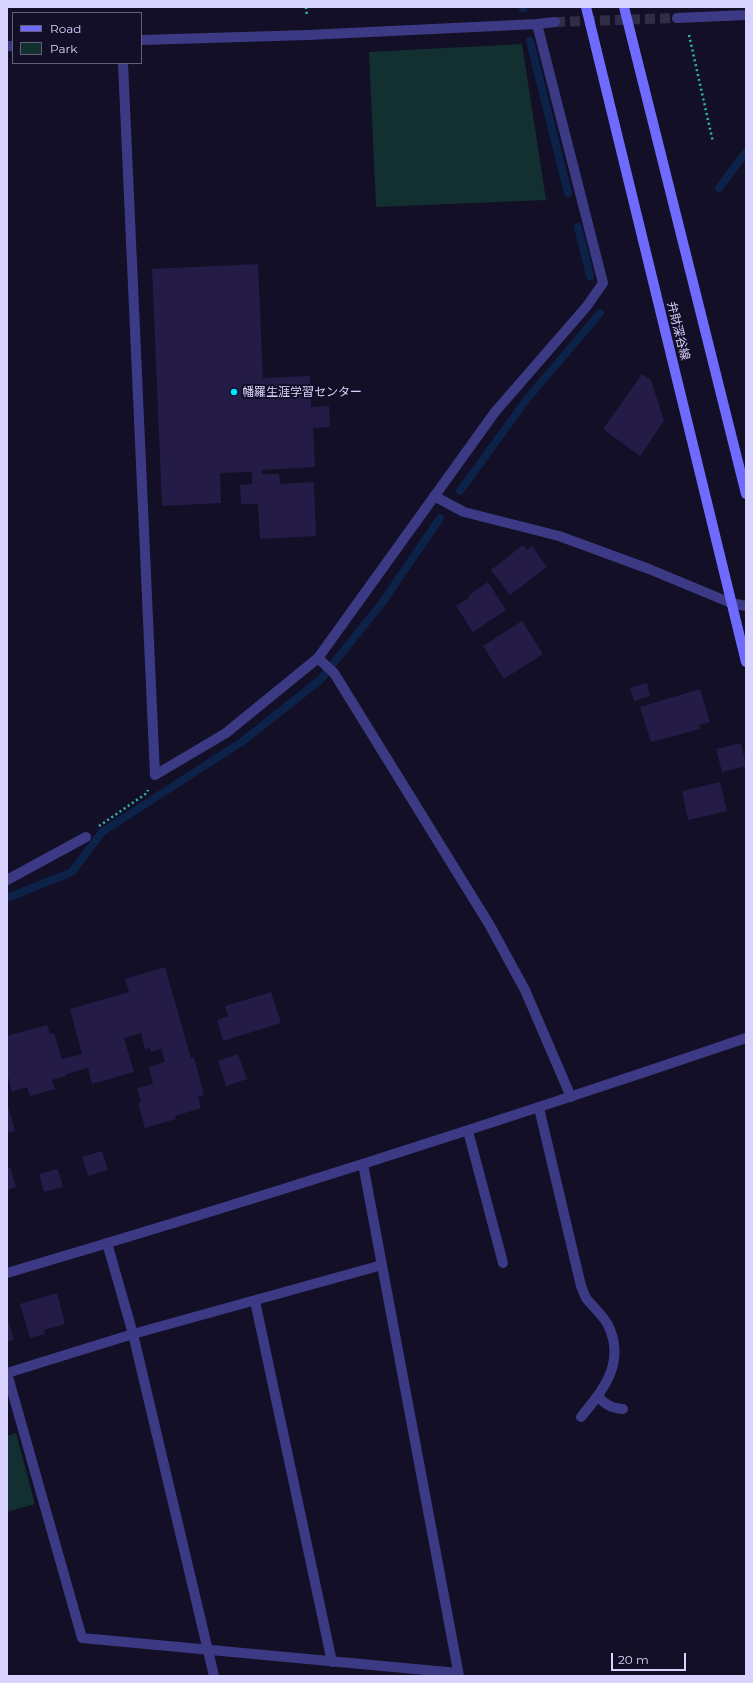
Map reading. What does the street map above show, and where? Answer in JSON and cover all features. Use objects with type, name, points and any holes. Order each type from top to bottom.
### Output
[{"type":"main road","name":"弁財深谷線","points":[[586,7],[746,662]]},
{"type":"main road","points":[[624,7],[746,494]]},
{"type":"street","points":[[681,18],[746,15]]},
{"type":"street","points":[[142,40],[308,35],[555,22]]},
{"type":"street","points":[[123,64],[155,775],[226,733],[318,658],[495,412],[588,306],[603,282],[537,24]]},
{"type":"street","points":[[434,496],[464,512],[559,536],[649,569],[731,603],[746,606]]},
{"type":"street","points":[[318,658],[330,669],[489,924],[525,990],[571,1097]]},
{"type":"street","points":[[7,880],[86,837]]},
{"type":"street","points":[[7,1273],[107,1244],[468,1131],[746,1038]]},
{"type":"street","points":[[539,1108],[582,1286],[586,1297],[608,1325],[613,1342],[615,1359],[611,1375],[598,1396],[581,1416]]},
{"type":"street","points":[[468,1131],[504,1263]]},
{"type":"street","points":[[363,1164],[382,1265],[458,1675],[82,1638],[7,1373],[133,1334],[382,1265]]},
{"type":"street","points":[[107,1244],[133,1334],[214,1676]]},
{"type":"street","points":[[255,1301],[332,1662]]},
{"type":"street","points":[[598,1396],[604,1403],[612,1408],[623,1408]]},
{"type":"path","points":[[681,18],[713,142]]},
{"type":"path","points":[[86,837],[105,821],[146,792],[155,775]]},
{"type":"green space","points":[[522,44],[546,200],[376,207],[369,52]]},
{"type":"green space","points":[[16,1433],[35,1504],[7,1512],[7,1436]]},
{"type":"building","name":"幡羅生涯学習センター","points":[[258,264],[263,378],[310,376],[311,407],[329,406],[330,427],[313,428],[315,467],[262,470],[262,474],[279,474],[280,484],[314,482],[316,536],[260,539],[258,504],[241,504],[240,485],[252,484],[252,472],[220,473],[221,503],[162,506],[152,269]]},
{"type":"building","points":[[642,374],[651,380],[664,421],[640,456],[603,429]]},
{"type":"building","points":[[523,545],[527,550],[532,546],[547,567],[510,595],[491,570]]},
{"type":"building","points":[[488,582],[506,610],[473,632],[456,606],[469,598],[468,596]]},
{"type":"building","points":[[522,621],[543,654],[504,679],[483,646]]},
{"type":"building","points":[[647,683],[650,696],[634,701],[630,688]]},
{"type":"building","points":[[700,689],[710,722],[699,725],[700,729],[651,742],[640,707]]},
{"type":"building","points":[[741,743],[746,766],[722,772],[716,749]]},
{"type":"building","points":[[720,782],[727,811],[688,820],[682,791]]},
{"type":"building","points":[[165,967],[191,1058],[194,1057],[204,1095],[198,1097],[201,1108],[175,1116],[176,1119],[145,1128],[138,1103],[141,1102],[137,1088],[153,1084],[149,1067],[165,1062],[161,1049],[151,1052],[150,1048],[145,1049],[141,1033],[124,1038],[134,1072],[92,1084],[88,1068],[66,1074],[66,1076],[52,1080],[55,1089],[30,1096],[27,1087],[12,1092],[7,1073],[7,1036],[47,1025],[50,1034],[54,1033],[62,1059],[82,1054],[70,1009],[129,992],[125,979]]},
{"type":"building","points":[[271,992],[281,1023],[223,1041],[217,1020],[228,1016],[225,1006]]},
{"type":"building","points":[[238,1054],[247,1079],[226,1086],[218,1061]]},
{"type":"building","points":[[7,1102],[15,1131],[7,1133]]},
{"type":"building","points":[[102,1151],[108,1170],[88,1176],[82,1157]]},
{"type":"building","points":[[10,1167],[16,1187],[7,1190],[7,1168]]},
{"type":"building","points":[[58,1169],[63,1187],[44,1192],[39,1174]]},
{"type":"building","points":[[57,1293],[65,1324],[44,1330],[45,1334],[30,1338],[20,1304]]},
{"type":"building","points":[[7,1316],[14,1340],[7,1342]]},
{"type":"waterway","points":[[530,41],[568,193]]},
{"type":"waterway","points":[[719,188],[746,152]]},
{"type":"waterway","points":[[578,227],[590,276]]},
{"type":"waterway","points":[[460,491],[527,399],[600,313]]},
{"type":"waterway","points":[[7,898],[72,872],[102,832],[243,741],[320,680],[382,603],[440,518]]},
{"type":"tunnel","points":[[555,22],[677,18]]},
{"type":"place","name":"幡羅生涯学習センター","points":[[234,392]]}]
